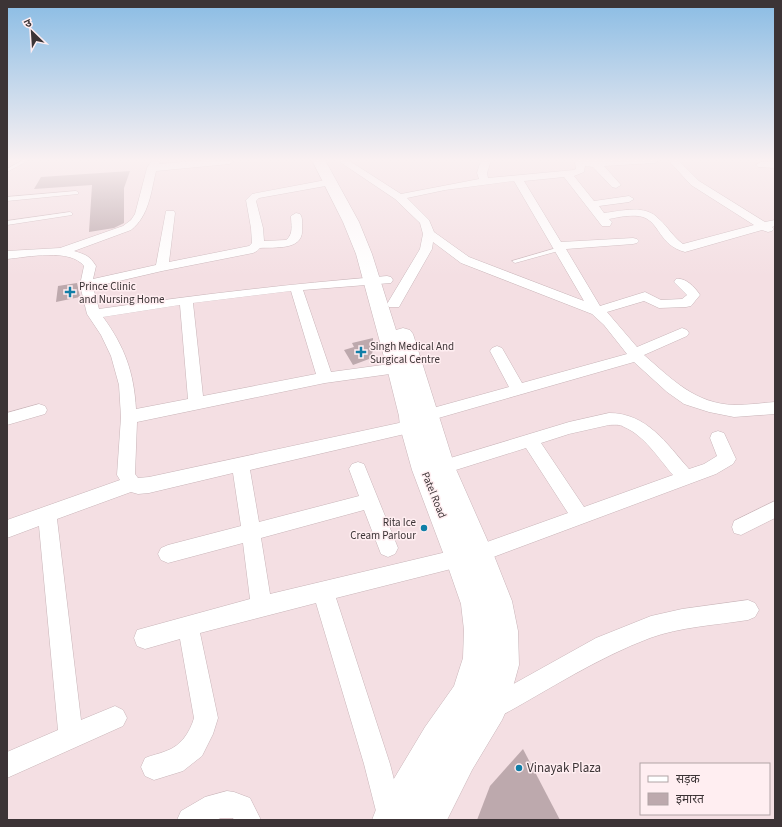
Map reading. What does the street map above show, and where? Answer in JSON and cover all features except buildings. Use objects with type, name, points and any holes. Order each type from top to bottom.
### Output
[{"type":"street","points":[[7,255],[62,251],[127,228],[135,222],[140,214],[144,199]]},
{"type":"street","points":[[253,199],[251,203],[257,228],[257,245]]},
{"type":"street","name":"Patel Road","points":[[341,199],[364,254],[394,304],[423,421],[443,467],[469,556],[479,630],[478,658],[467,694],[437,739],[390,819]]},
{"type":"street","points":[[394,304],[426,249],[429,234],[425,222],[401,199]]},
{"type":"street","points":[[529,199],[597,311],[609,322],[636,355],[672,388],[690,400],[709,406],[734,410],[775,408]]},
{"type":"street","points":[[587,199],[602,221],[641,214],[648,215],[677,246],[685,248],[775,223]]},
{"type":"street","points":[[719,199],[775,233]]},
{"type":"street","points":[[592,204],[629,200]]},
{"type":"street","points":[[162,267],[170,213]]},
{"type":"street","points":[[86,285],[162,267],[246,251],[253,249],[257,245],[289,243],[294,240],[297,232],[296,216]]},
{"type":"street","points":[[429,234],[465,260],[597,311],[645,296],[659,304],[686,304],[694,295],[680,282]]},
{"type":"street","points":[[559,248],[633,241]]},
{"type":"street","points":[[62,251],[84,258],[90,266],[86,285],[94,314],[108,334],[118,356],[127,386],[129,417],[126,475],[131,484]]},
{"type":"street","points":[[94,314],[186,300],[296,287],[380,280]]},
{"type":"street","name":"Patel Road","points":[[380,280],[397,368],[410,416],[423,421]]},
{"type":"street","points":[[296,287],[325,378]]},
{"type":"street","points":[[186,300],[196,403]]},
{"type":"street","points":[[7,529],[131,484],[138,486],[149,485],[423,421],[518,389],[636,355],[682,333]]},
{"type":"street","points":[[497,352],[518,389]]},
{"type":"street","points":[[129,417],[325,378],[397,368]]},
{"type":"street","points":[[7,419],[39,410]]},
{"type":"street","points":[[443,467],[569,428],[602,420],[620,419],[639,427],[651,438],[686,478]]},
{"type":"street","name":"Patel Road","points":[[423,421],[424,470],[469,556],[498,601],[503,631],[504,665],[491,709],[460,758],[428,820]]},
{"type":"street","points":[[145,638],[261,606],[469,556],[710,469],[727,459],[718,438]]},
{"type":"street","points":[[530,440],[580,516]]},
{"type":"street","points":[[240,464],[261,606]]},
{"type":"street","points":[[358,469],[388,548]]},
{"type":"street","points":[[168,554],[370,501]]},
{"type":"street","points":[[741,527],[775,509]]},
{"type":"street","points":[[47,515],[71,737]]},
{"type":"street","points":[[323,591],[377,764],[390,819]]},
{"type":"street","points":[[491,709],[604,646],[652,627],[682,620],[748,610]]},
{"type":"street","points":[[154,767],[174,762],[193,747],[201,734],[206,718],[188,626]]},
{"type":"street","points":[[7,766],[115,718]]},
{"type":"street","points":[[190,820],[214,807],[232,803],[242,807],[248,820]]},
{"type":"lane","points":[[7,223],[70,214]]},
{"type":"lane","points":[[515,261],[559,248]]},
{"type":"place","name":"Prince Clinic and Nursing Home","points":[[70,292]]},
{"type":"place","name":"Singh Medical And Surgical Centre","points":[[361,352]]},
{"type":"place","name":"Rita Ice Cream Parlour","points":[[424,528]]},
{"type":"place","name":"Vinayak Plaza","points":[[519,768]]}]
